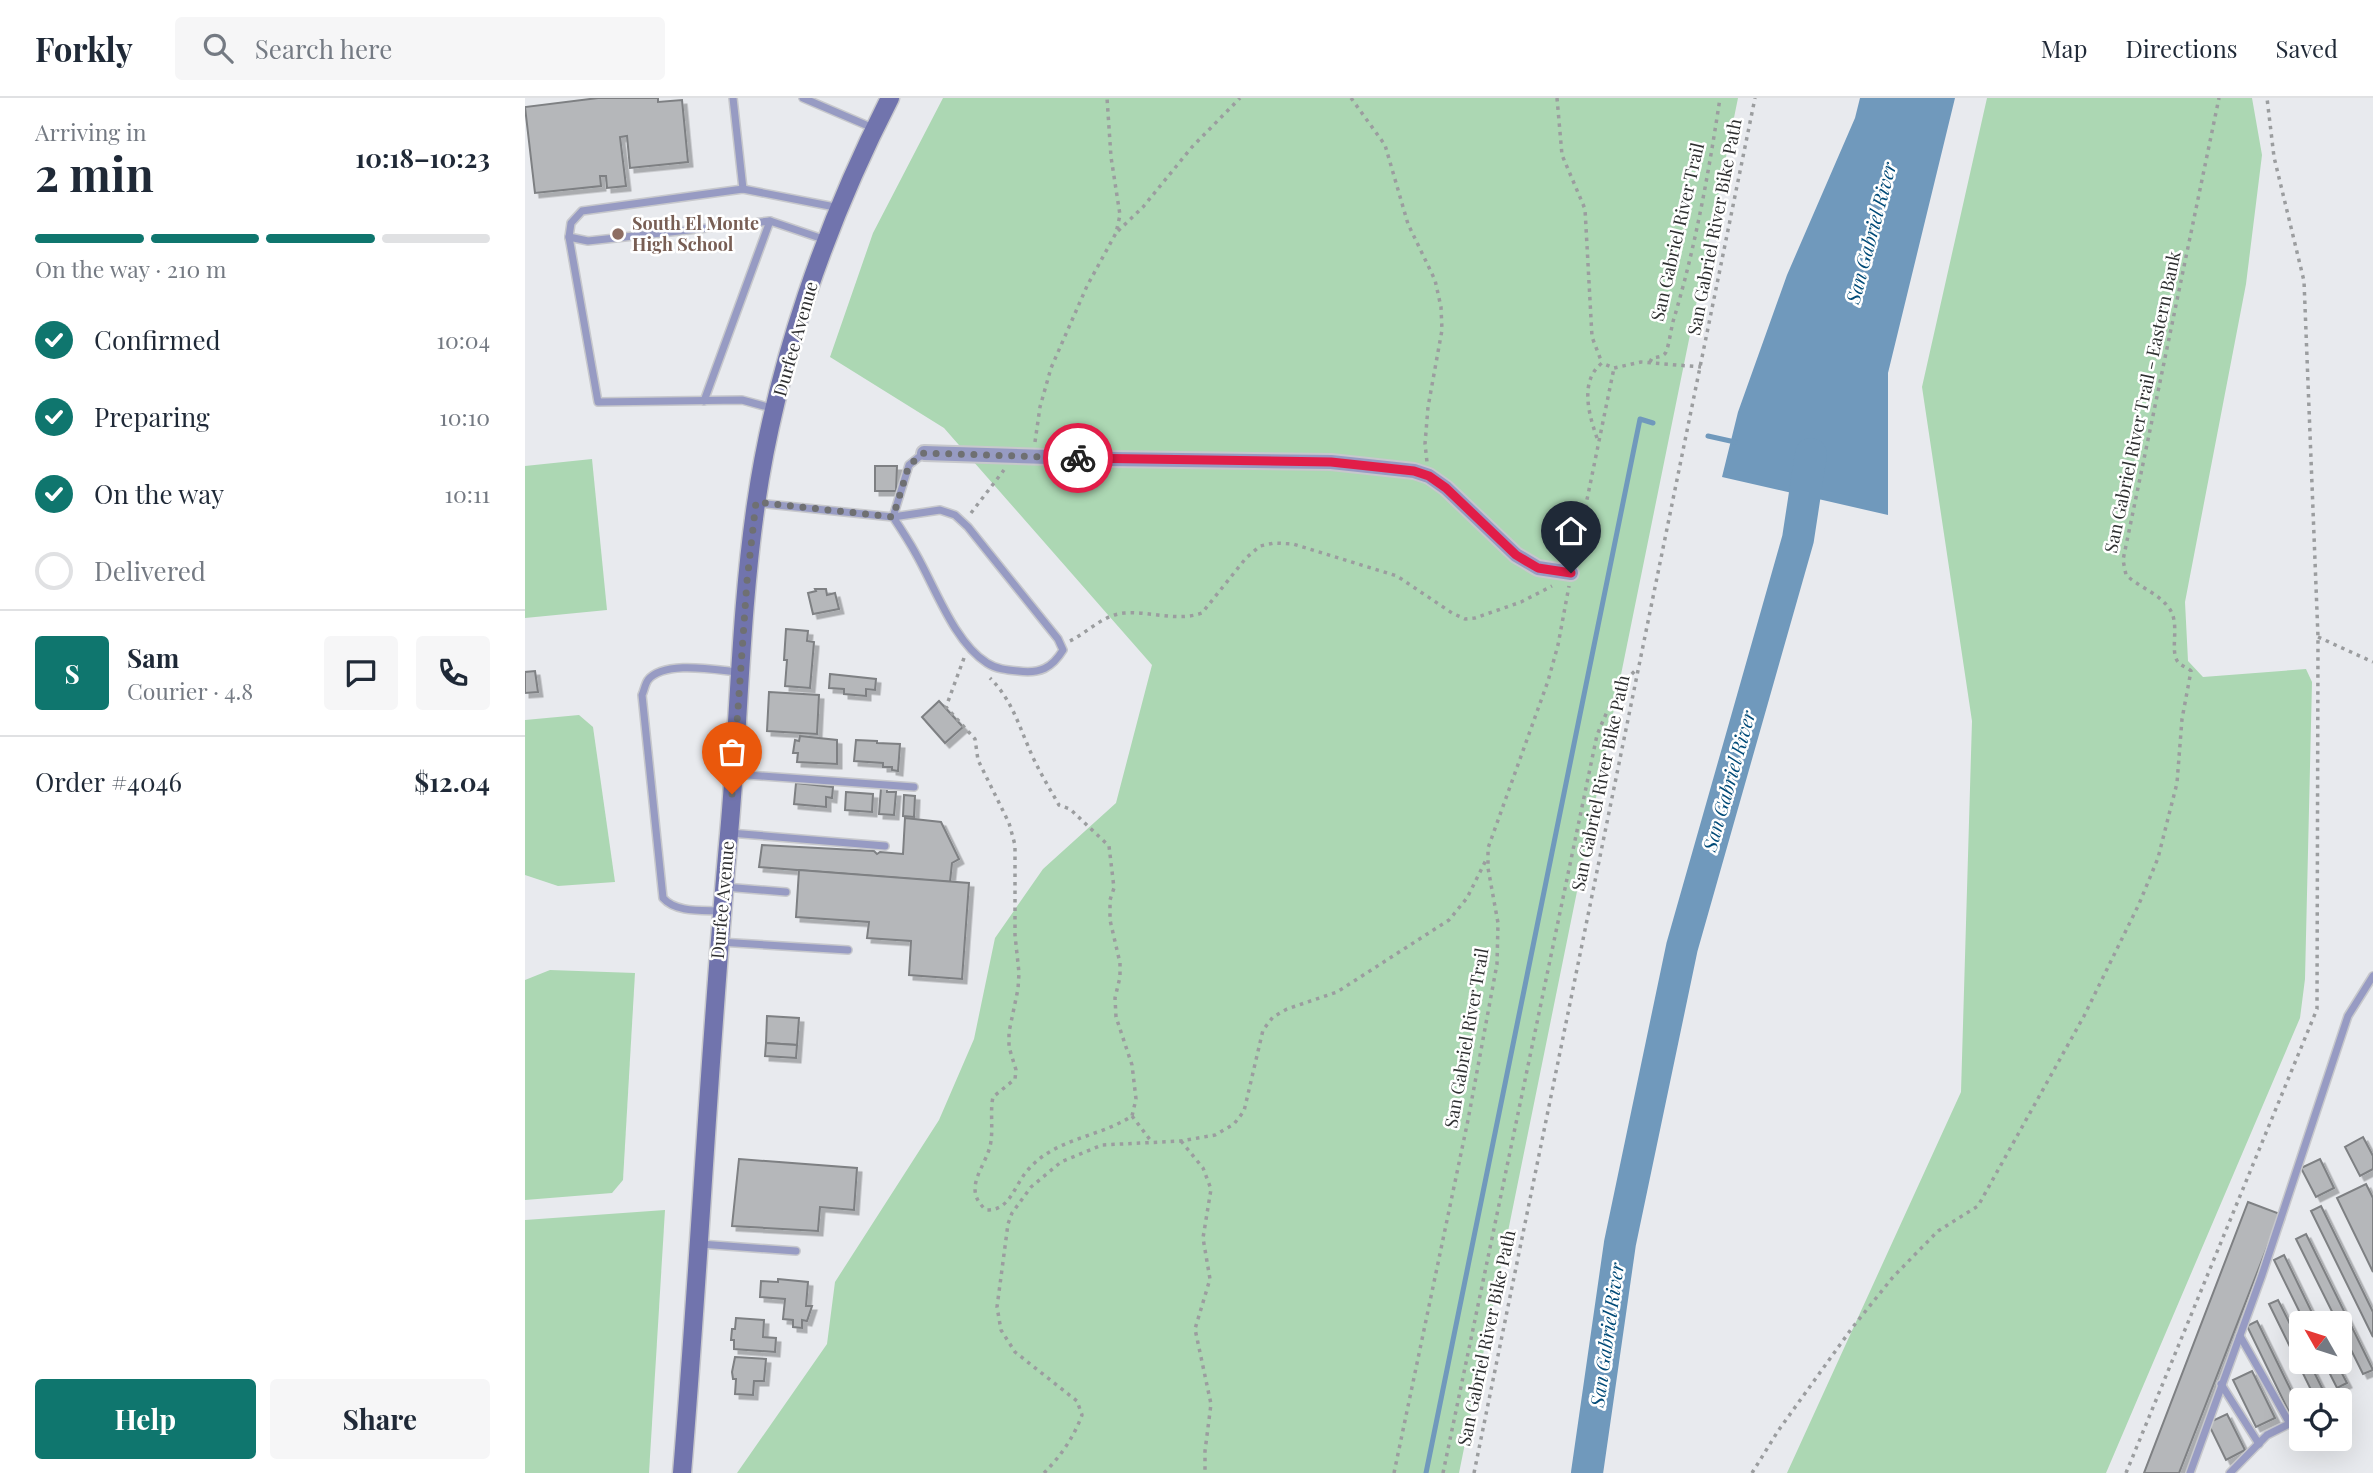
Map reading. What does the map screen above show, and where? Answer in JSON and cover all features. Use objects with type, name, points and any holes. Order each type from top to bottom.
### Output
[{"type":"main road","name":"Durfee Avenue","points":[[682,1473],[723,887],[747,581],[756,502],[776,409],[808,292],[840,208],[890,98]]},
{"type":"street","points":[[924,453],[1331,462],[1414,471],[1429,476],[1446,488],[1516,555],[1538,568],[1571,573]]},
{"type":"lane","points":[[733,98],[743,189]]},
{"type":"lane","points":[[803,98],[874,129]]},
{"type":"lane","points":[[776,409],[742,400],[598,402],[569,237],[571,223],[582,211],[743,189],[840,208]]},
{"type":"lane","points":[[569,237],[588,241],[770,221],[828,241]]},
{"type":"lane","points":[[704,401],[770,221]]},
{"type":"lane","points":[[756,502],[893,517],[940,510],[955,515],[1061,644],[1063,650],[1055,663],[1045,669],[1025,672],[1000,670],[986,663],[972,650],[954,626],[916,553],[893,517],[909,465],[924,453]]},
{"type":"lane","points":[[722,911],[668,905],[663,898],[642,695],[647,681],[670,668],[741,672]]},
{"type":"lane","points":[[733,774],[914,787]]},
{"type":"lane","points":[[729,833],[885,846]]},
{"type":"lane","points":[[723,887],[786,892]]},
{"type":"lane","points":[[719,942],[848,950]]},
{"type":"lane","points":[[2190,1473],[2262,1276],[2348,1016],[2373,976]]},
{"type":"lane","points":[[700,1244],[796,1251]]},
{"type":"lane","points":[[2240,1336],[2289,1422]]},
{"type":"lane","points":[[2221,1384],[2259,1444]]},
{"type":"lane","points":[[2230,1473],[2267,1435],[2289,1424]]},
{"type":"path","points":[[962,522],[1017,456],[1035,443],[1040,407],[1051,368],[1087,286],[1116,233],[1120,215],[1111,157],[1107,98]]},
{"type":"path","points":[[1116,233],[1143,207],[1184,156],[1240,98]]},
{"type":"path","points":[[1351,98],[1385,145],[1408,224],[1435,280],[1441,307],[1442,330],[1426,432],[1429,476]]},
{"type":"path","points":[[1557,98],[1562,155],[1585,209],[1591,328],[1602,363],[1614,368],[1631,363],[1650,362],[1701,367]]},
{"type":"path","name":"San Gabriel River Trail","points":[[1650,362],[1652,358],[1660,357],[1666,352],[1684,286],[1710,168],[1720,98]]},
{"type":"path","name":"San Gabriel River Bike Path","points":[[1474,1473],[1755,98]]},
{"type":"path","name":"San Gabriel River Trail - Eastern Bank","points":[[1752,1473],[1778,1431],[1885,1287],[1938,1231],[1978,1206],[2084,1016],[2149,880],[2177,783],[2182,719],[2191,671],[2180,665],[2176,658],[2176,629],[2171,610],[2156,595],[2126,575],[2123,560],[2219,98]]},
{"type":"path","points":[[2126,1473],[2317,1009],[2318,637],[2304,281],[2274,157],[2267,98]]},
{"type":"path","points":[[1597,440],[1588,389],[1591,375],[1602,363]]},
{"type":"path","name":"San Gabriel River Trail","points":[[1394,1473],[1468,1119],[1497,964],[1498,923],[1487,858],[1494,826],[1533,726],[1558,645],[1597,440],[1614,368]]},
{"type":"path","points":[[1061,644],[1108,617],[1125,613],[1153,616],[1195,616],[1202,613],[1246,558],[1260,546],[1274,543],[1293,544],[1397,576],[1465,619],[1521,602],[1541,593],[1571,573]]},
{"type":"path","points":[[2318,637],[2373,662]]},
{"type":"path","points":[[972,663],[965,656],[946,707],[975,739],[978,760],[1009,823],[1015,845],[1015,935],[1019,973],[1009,1047],[1017,1070],[1015,1079],[993,1097],[991,1142],[974,1188],[978,1203],[986,1210],[992,1210],[1004,1205],[1027,1171],[1044,1155],[1067,1142],[1121,1123],[1132,1116],[1136,1099],[1132,1065],[1124,1034],[1116,1017],[1115,998],[1120,963],[1110,920],[1110,900],[1114,888],[1109,845],[1070,809],[1059,805],[1028,747],[1016,714],[1003,692],[985,675]]},
{"type":"path","points":[[1443,1473],[1597,735],[1610,705],[1628,677],[1639,668]]},
{"type":"path","points":[[1044,1473],[1053,1465],[1076,1431],[1082,1415],[1077,1401],[1016,1352],[1001,1330],[997,1307],[1008,1224],[1012,1213],[1031,1187],[1061,1162],[1102,1145],[1151,1141],[1181,1142],[1215,1135],[1234,1124],[1244,1111],[1263,1030],[1273,1017],[1287,1009],[1337,992],[1448,920],[1467,898],[1487,858]]},
{"type":"path","points":[[1132,1116],[1151,1141]]},
{"type":"path","points":[[1181,1142],[1203,1168],[1211,1189],[1203,1238],[1210,1279],[1195,1329],[1211,1404],[1205,1473]]},
{"type":"path","points":[[1004,1205],[1012,1213]]},
{"type":"green space","points":[[943,98],[1738,98],[1459,1473],[737,1473],[827,1344],[835,1282],[939,1120],[974,1039],[995,938],[1043,869],[1116,803],[1152,665],[944,428],[830,357],[873,233]]},
{"type":"green space","points":[[1987,98],[2252,98],[2262,155],[2246,284],[2185,602],[2188,661],[2203,677],[2306,669],[2312,682],[2305,979],[2300,1018],[2106,1473],[1787,1473],[1961,1092],[1972,721],[1922,387]]},
{"type":"green space","points":[[592,459],[607,610],[525,618],[525,466]]},
{"type":"green space","points":[[579,715],[593,727],[615,882],[558,886],[525,875],[525,720]]},
{"type":"green space","points":[[550,970],[635,973],[623,1180],[612,1193],[525,1200],[525,980]]},
{"type":"green space","points":[[665,1210],[649,1473],[525,1473],[525,1220]]},
{"type":"water","points":[[1860,98],[1955,98],[1888,373],[1888,515],[1722,477],[1738,412],[1787,275],[1855,118]]},
{"type":"building","points":[[598,98],[658,98],[658,102],[682,100],[688,162],[630,168],[627,136],[620,137],[626,186],[607,188],[606,176],[600,176],[601,186],[535,193],[525,107]]},
{"type":"building","points":[[875,466],[897,466],[896,491],[875,491]]},
{"type":"building","points":[[815,589],[826,589],[827,595],[835,593],[839,609],[813,614],[808,593],[816,591]]},
{"type":"building","points":[[786,629],[808,631],[807,641],[814,642],[810,688],[785,686]]},
{"type":"building","points":[[535,671],[538,692],[525,693],[525,672]]},
{"type":"building","points":[[830,674],[876,679],[875,690],[866,689],[866,696],[844,694],[844,689],[829,688]]},
{"type":"building","points":[[769,692],[819,695],[817,734],[767,731]]},
{"type":"building","points":[[939,701],[963,727],[945,743],[922,717]]},
{"type":"building","points":[[800,736],[837,740],[837,764],[797,762],[798,753],[793,753],[795,740],[799,741]]},
{"type":"building","points":[[856,740],[900,744],[898,771],[892,770],[892,767],[883,767],[883,763],[854,761]]},
{"type":"building","points":[[796,783],[833,787],[832,798],[826,797],[826,807],[794,804]]},
{"type":"building","points":[[881,788],[887,789],[887,792],[896,792],[894,815],[879,814]]},
{"type":"building","points":[[846,792],[873,794],[872,812],[845,810]]},
{"type":"building","points":[[904,795],[915,796],[914,817],[903,816]]},
{"type":"building","points":[[905,818],[941,822],[959,859],[952,863],[950,882],[759,867],[762,845],[903,854]]},
{"type":"building","points":[[799,870],[969,883],[962,979],[909,975],[911,941],[867,938],[869,922],[796,917]]},
{"type":"building","points":[[767,1016],[799,1018],[797,1045],[766,1043]]},
{"type":"building","points":[[766,1043],[797,1045],[796,1058],[765,1056]]},
{"type":"building","points":[[2363,1137],[2373,1156],[2373,1169],[2360,1176],[2345,1147]]},
{"type":"building","points":[[739,1159],[857,1168],[854,1210],[820,1207],[818,1231],[732,1226]]},
{"type":"building","points":[[2320,1159],[2334,1188],[2316,1197],[2301,1168]]},
{"type":"building","points":[[2366,1184],[2373,1198],[2373,1272],[2337,1198]]},
{"type":"building","points":[[2248,1202],[2280,1214],[2179,1473],[2144,1473]]},
{"type":"building","points":[[2321,1206],[2373,1312],[2373,1337],[2311,1211]]},
{"type":"building","points":[[2306,1234],[2344,1311],[2332,1311],[2296,1239]]},
{"type":"building","points":[[2284,1255],[2311,1311],[2299,1311],[2274,1260]]},
{"type":"building","points":[[778,1279],[808,1282],[806,1306],[812,1306],[807,1321],[802,1320],[802,1328],[793,1327],[793,1320],[783,1319],[785,1299],[760,1297],[761,1281],[778,1282]]},
{"type":"building","points":[[2278,1300],[2289,1322],[2289,1345],[2269,1304]]},
{"type":"building","points":[[736,1318],[764,1320],[763,1337],[776,1338],[775,1352],[734,1349],[734,1340],[731,1340]]},
{"type":"building","points":[[2257,1321],[2290,1388],[2289,1412],[2247,1326]]},
{"type":"building","points":[[2352,1327],[2373,1370],[2363,1374],[2352,1352]]},
{"type":"building","points":[[735,1357],[766,1359],[764,1381],[754,1381],[753,1395],[735,1394],[736,1379],[733,1379],[732,1372]]},
{"type":"building","points":[[2252,1371],[2275,1418],[2256,1427],[2233,1380]]},
{"type":"building","points":[[2303,1374],[2315,1374],[2322,1388],[2310,1388]]},
{"type":"building","points":[[2330,1374],[2342,1374],[2347,1383],[2337,1388]]},
{"type":"building","points":[[2227,1414],[2245,1450],[2226,1460],[2208,1423]]},
{"type":"waterway","points":[[1426,1473],[1640,419],[1653,423]]},
{"type":"waterway","points":[[1708,436],[1735,442]]},
{"type":"waterway","name":"San Gabriel River","points":[[1587,1473],[1620,1243],[1682,947],[1798,539],[1811,454]]},
{"type":"way so far","points":[[732,794],[747,581],[756,502],[893,517],[909,465],[924,453],[1078,458]]},
{"type":"place","name":"South El Monte High School","points":[[618,234]]},
{"type":"route","points":[[1078,458],[1331,462],[1414,471],[1429,476],[1446,488],[1516,555],[1538,568],[1571,573]]}]
